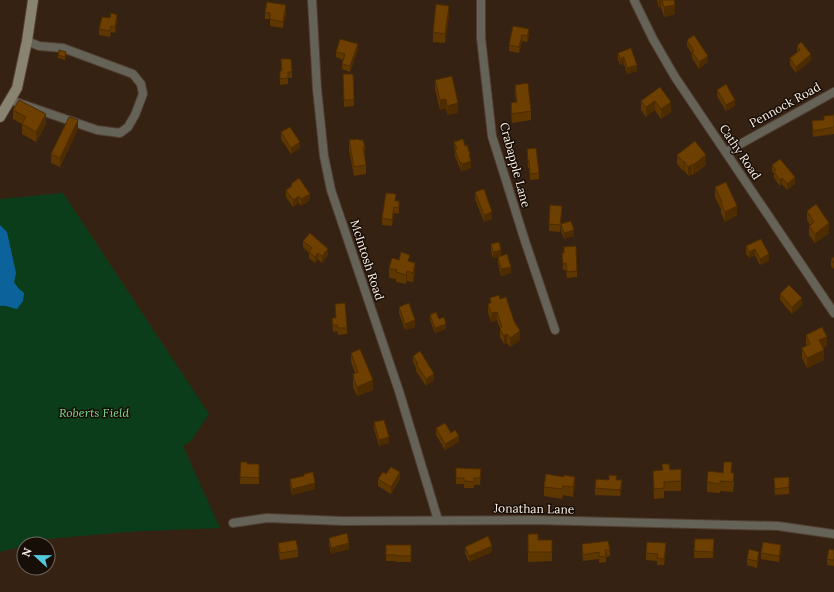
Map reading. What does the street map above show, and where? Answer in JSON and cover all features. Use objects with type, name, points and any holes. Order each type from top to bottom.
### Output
[{"type":"main road","points":[[0,117],[17,88],[27,41],[33,0]]},
{"type":"street","name":"McIntosh Road","points":[[312,0],[317,89],[324,156],[331,190],[399,391],[438,520]]},
{"type":"street","name":"Crabapple Lane","points":[[481,0],[481,38],[492,136],[524,241],[555,330]]},
{"type":"street","name":"Cathy Road","points":[[634,0],[653,39],[675,77],[834,313]]},
{"type":"street","points":[[10,100],[97,130],[120,133],[128,127],[135,115],[143,94],[141,84],[133,74],[63,48],[39,46],[27,41]]},
{"type":"street","name":"Pennock Road","points":[[726,152],[834,92]]},
{"type":"street","name":"Jonathan Lane","points":[[233,522],[267,518],[343,521],[534,520],[778,526],[834,534]]},
{"type":"green space","name":"Roberts Field","points":[[63,193],[209,414],[192,440],[183,446],[220,528],[125,532],[56,538],[56,536],[16,536],[16,548],[0,552],[0,199]]},
{"type":"water","points":[[0,225],[7,232],[16,273],[14,282],[24,293],[23,301],[17,309],[7,306],[0,306]]},
{"type":"building","points":[[662,0],[674,0],[675,5],[664,7]]},
{"type":"building","points":[[267,2],[286,5],[283,22],[270,19],[270,13],[265,12]]},
{"type":"building","points":[[436,4],[449,6],[445,34],[433,32]]},
{"type":"building","points":[[111,13],[117,15],[115,27],[111,26],[110,31],[99,29],[102,17],[110,18]]},
{"type":"building","points":[[513,26],[529,29],[527,36],[522,35],[519,47],[509,45]]},
{"type":"building","points":[[694,35],[708,56],[699,62],[692,52],[694,51],[687,40]]},
{"type":"building","points":[[340,39],[358,44],[350,66],[342,64],[345,54],[336,52]]},
{"type":"building","points":[[801,42],[811,54],[796,67],[790,58],[800,50],[797,46]]},
{"type":"building","points":[[631,48],[637,65],[627,68],[624,57],[620,59],[618,53]]},
{"type":"building","points":[[59,50],[66,52],[65,57],[58,55]]},
{"type":"building","points":[[281,59],[291,59],[292,72],[288,72],[288,78],[280,79],[280,71],[282,71]]},
{"type":"building","points":[[343,74],[353,74],[354,100],[344,100]]},
{"type":"building","points":[[452,76],[458,103],[447,106],[446,99],[440,100],[435,80]]},
{"type":"building","points":[[528,83],[531,111],[512,114],[511,103],[517,102],[515,85]]},
{"type":"building","points":[[726,84],[735,100],[726,105],[717,90]]},
{"type":"building","points":[[660,87],[671,102],[661,109],[655,101],[646,107],[641,101]]},
{"type":"building","points":[[19,100],[46,114],[36,132],[22,124],[26,117],[13,110]]},
{"type":"building","points":[[834,115],[834,127],[813,131],[812,121],[824,120],[824,116]]},
{"type":"building","points":[[69,117],[78,120],[60,158],[51,154]]},
{"type":"building","points":[[290,127],[300,142],[291,148],[281,132]]},
{"type":"building","points":[[463,139],[465,146],[467,145],[471,161],[462,164],[461,162],[460,163],[455,150],[457,149],[454,142]]},
{"type":"building","points":[[349,140],[363,140],[366,165],[354,167]]},
{"type":"building","points":[[695,141],[706,155],[688,167],[677,155]]},
{"type":"building","points":[[536,148],[539,173],[530,174],[527,149]]},
{"type":"building","points":[[780,159],[795,177],[787,184],[782,178],[780,180],[774,172],[776,170],[772,165]]},
{"type":"building","points":[[299,178],[310,194],[301,199],[299,196],[293,200],[286,190]]},
{"type":"building","points":[[726,182],[737,206],[725,212],[715,187]]},
{"type":"building","points":[[484,189],[492,212],[484,215],[475,192]]},
{"type":"building","points":[[386,193],[396,194],[395,201],[399,201],[399,208],[394,207],[392,220],[382,218]]},
{"type":"building","points":[[816,204],[829,223],[815,234],[809,226],[814,222],[807,211]]},
{"type":"building","points":[[550,205],[562,206],[560,225],[549,224]]},
{"type":"building","points":[[571,221],[574,230],[564,233],[561,224]]},
{"type":"building","points":[[310,233],[328,249],[322,256],[318,253],[315,257],[309,252],[312,248],[303,241]]},
{"type":"building","points":[[761,239],[769,254],[760,259],[755,249],[749,252],[746,246]]},
{"type":"building","points":[[499,242],[501,250],[493,252],[491,244]]},
{"type":"building","points":[[576,246],[577,271],[567,272],[566,263],[563,264],[562,253],[564,253],[564,247]]},
{"type":"building","points":[[401,252],[410,255],[408,261],[415,263],[413,273],[407,271],[406,275],[389,268],[392,258],[399,260]]},
{"type":"building","points":[[507,254],[511,267],[501,269],[498,257]]},
{"type":"building","points":[[789,285],[802,298],[792,307],[780,294]]},
{"type":"building","points":[[499,295],[500,299],[506,297],[514,321],[520,331],[510,338],[507,334],[504,336],[500,329],[502,327],[497,312],[491,313],[488,304],[491,303],[490,298]]},
{"type":"building","points":[[345,303],[347,328],[338,328],[337,325],[333,325],[332,318],[336,318],[335,304]]},
{"type":"building","points":[[409,303],[415,320],[405,324],[399,307]]},
{"type":"building","points":[[436,312],[439,319],[444,317],[446,324],[435,328],[430,315]]},
{"type":"building","points":[[822,327],[827,337],[819,340],[824,350],[807,358],[802,348],[810,344],[806,335]]},
{"type":"building","points":[[360,349],[373,380],[357,387],[353,374],[358,372],[351,353]]},
{"type":"building","points":[[420,351],[434,374],[426,379],[416,364],[418,364],[413,356]]},
{"type":"building","points":[[384,420],[389,437],[379,440],[374,422]]},
{"type":"building","points":[[445,423],[451,433],[455,430],[459,436],[445,444],[436,428]]},
{"type":"building","points":[[241,462],[247,462],[247,464],[259,464],[259,478],[240,477]]},
{"type":"building","points":[[724,462],[732,462],[731,473],[734,473],[733,482],[720,481],[720,484],[707,482],[708,471],[723,473]]},
{"type":"building","points":[[662,464],[669,464],[670,470],[681,469],[681,481],[664,482],[664,488],[654,489],[653,471],[663,470]]},
{"type":"building","points":[[391,467],[400,472],[391,487],[378,479],[383,472],[386,474]]},
{"type":"building","points":[[456,468],[481,469],[480,478],[474,478],[474,482],[464,481],[464,478],[456,478]]},
{"type":"building","points":[[313,472],[315,483],[292,489],[290,479],[304,476],[304,474]]},
{"type":"building","points":[[546,474],[575,477],[573,487],[563,486],[562,489],[544,487]]},
{"type":"building","points":[[609,475],[617,476],[616,480],[622,480],[620,490],[595,488],[596,479],[609,480]]},
{"type":"building","points":[[789,477],[789,487],[775,489],[774,478]]},
{"type":"building","points":[[347,533],[349,543],[331,548],[329,538]]},
{"type":"building","points":[[528,534],[538,534],[538,540],[552,540],[552,552],[528,552]]},
{"type":"building","points":[[488,536],[492,546],[469,556],[465,547]]},
{"type":"building","points":[[695,539],[714,539],[713,552],[694,551]]},
{"type":"building","points":[[296,540],[298,550],[280,553],[278,543]]},
{"type":"building","points":[[608,541],[610,550],[605,550],[606,556],[599,557],[599,552],[583,555],[582,544]]},
{"type":"building","points":[[647,542],[666,543],[664,559],[657,558],[658,554],[646,553]]},
{"type":"building","points":[[763,542],[781,545],[779,556],[761,553]]},
{"type":"building","points":[[386,545],[411,545],[411,556],[386,555]]},
{"type":"building","points":[[749,549],[759,552],[757,561],[747,559]]},
{"type":"building","points":[[829,549],[834,550],[834,560],[827,559]]}]
